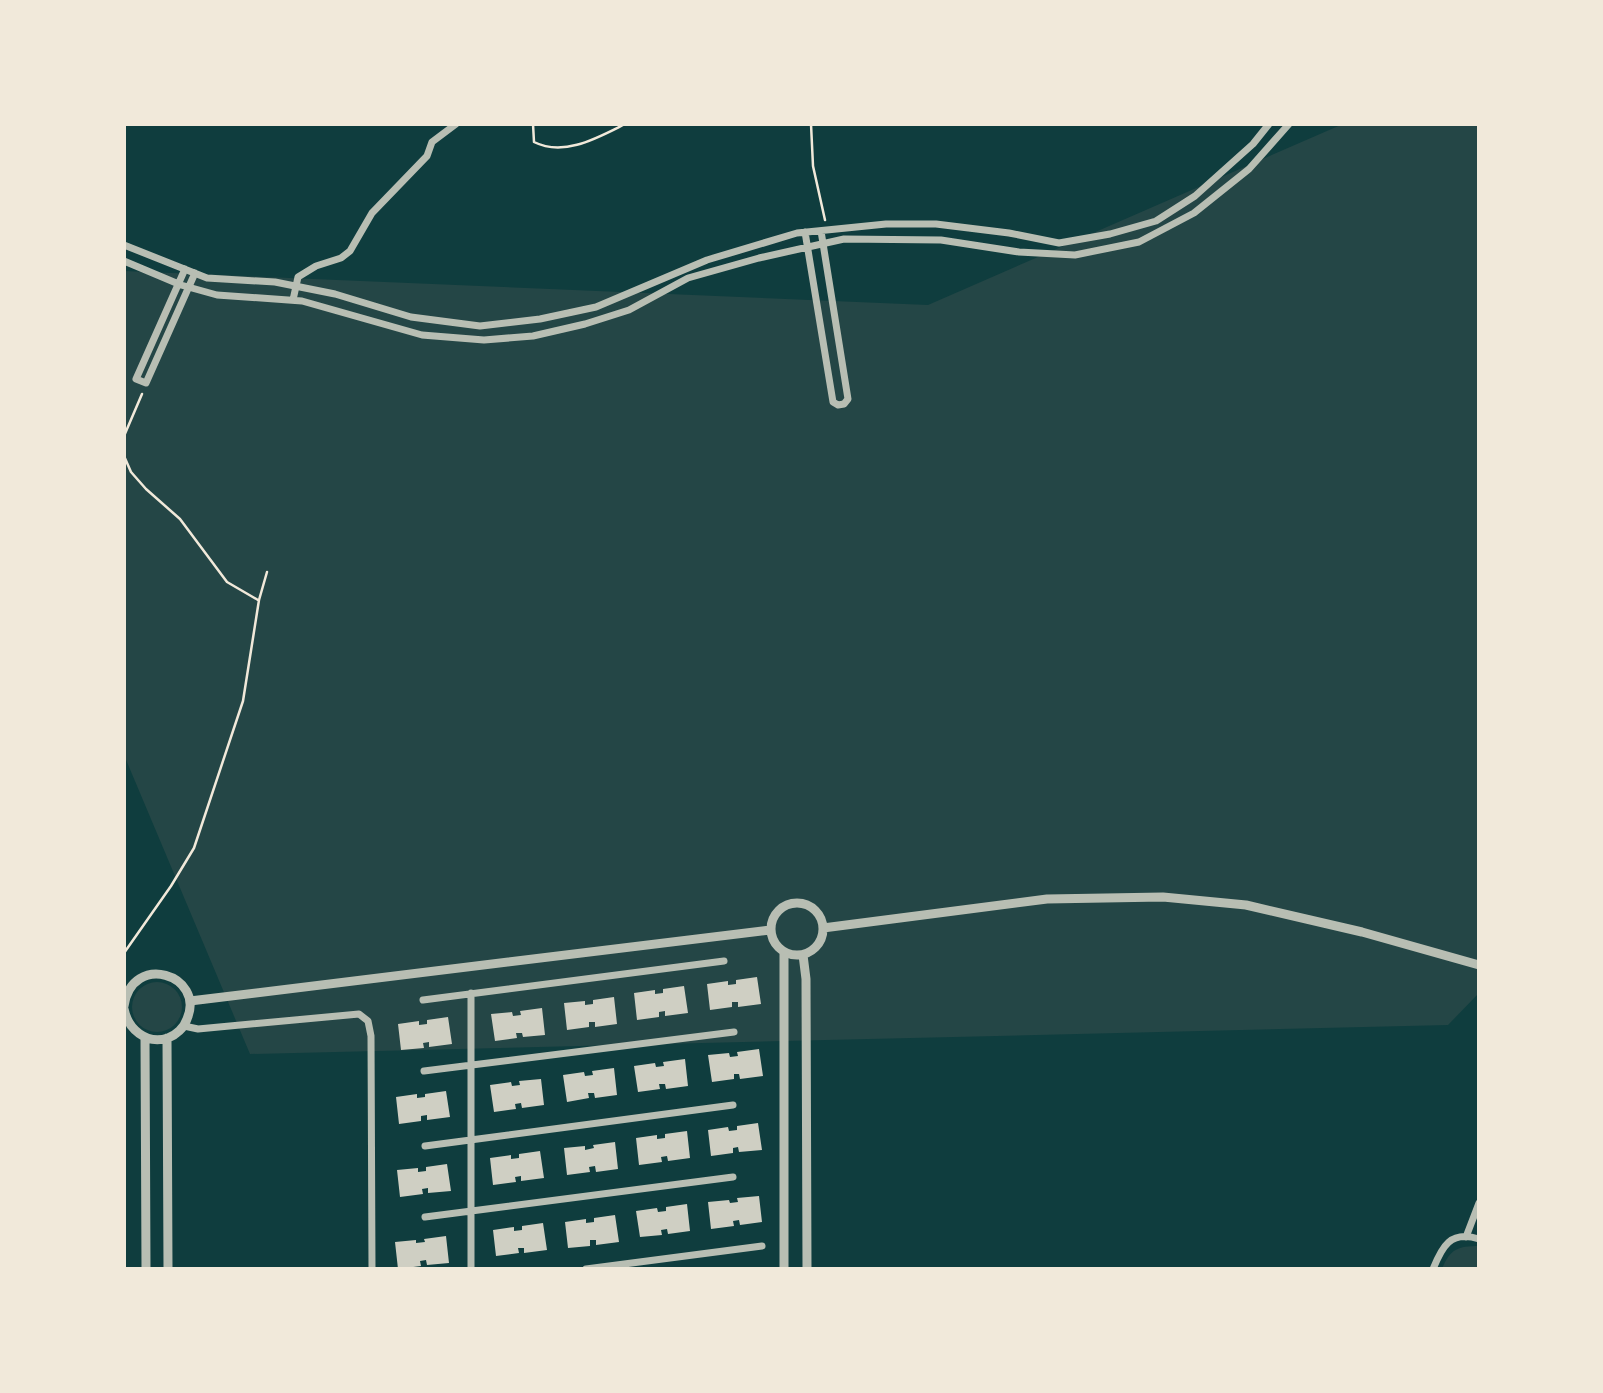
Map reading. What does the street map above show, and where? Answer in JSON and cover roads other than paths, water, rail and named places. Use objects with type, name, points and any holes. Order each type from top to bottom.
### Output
[{"type":"street","points":[[293,300],[298,276],[316,266],[341,258],[350,251],[372,213],[427,156],[432,142],[456,124]]},
{"type":"street","points":[[124,245],[207,278],[275,282],[335,293],[411,317],[480,326],[540,319],[596,307],[707,260],[805,232],[886,224],[936,224],[1009,233],[1059,243],[1110,233],[1156,221],[1195,196],[1253,144],[1269,124]]},
{"type":"street","points":[[124,261],[178,284],[217,295],[293,300],[365,317],[422,335],[484,340],[534,336],[629,310],[688,278],[759,258],[844,239],[941,240],[1019,252],[1075,255],[1139,242],[1194,213],[1249,169],[1289,124]]},
{"type":"street","points":[[805,232],[833,402],[838,405],[844,404],[848,399],[823,244],[824,230]]},
{"type":"street","points":[[185,269],[136,379],[146,383],[195,273]]},
{"type":"street","points":[[823,928],[1047,898],[1163,897],[1246,905],[1362,932],[1479,964]]},
{"type":"street","points":[[800,903],[816,911],[823,928],[818,945],[803,955],[784,953],[774,943],[770,930],[771,921],[782,907],[800,903]]},
{"type":"street","points":[[190,1001],[770,930]]},
{"type":"street","points":[[784,953],[784,1269]]},
{"type":"street","points":[[803,955],[806,979],[807,1269]]},
{"type":"street","points":[[423,999],[724,961]]},
{"type":"street","points":[[159,974],[170,976],[179,982],[190,1001],[190,1010],[184,1026],[167,1038],[156,1040],[145,1037],[130,1026],[124,1007],[131,987],[138,979],[159,974]]},
{"type":"street","points":[[471,993],[471,1269]]},
{"type":"street","points":[[184,1026],[198,1029],[359,1014],[368,1021],[371,1036],[373,1269]]},
{"type":"street","points":[[424,1071],[734,1031]]},
{"type":"street","points":[[145,1037],[146,1269]]},
{"type":"street","points":[[167,1038],[168,1269]]},
{"type":"street","points":[[425,1146],[733,1105]]},
{"type":"street","points":[[425,1217],[733,1177]]},
{"type":"street","points":[[1466,1237],[1479,1203]]},
{"type":"street","points":[[1433,1269],[1443,1245],[1457,1238],[1479,1239]]},
{"type":"street","points":[[586,1269],[762,1246]]}]
